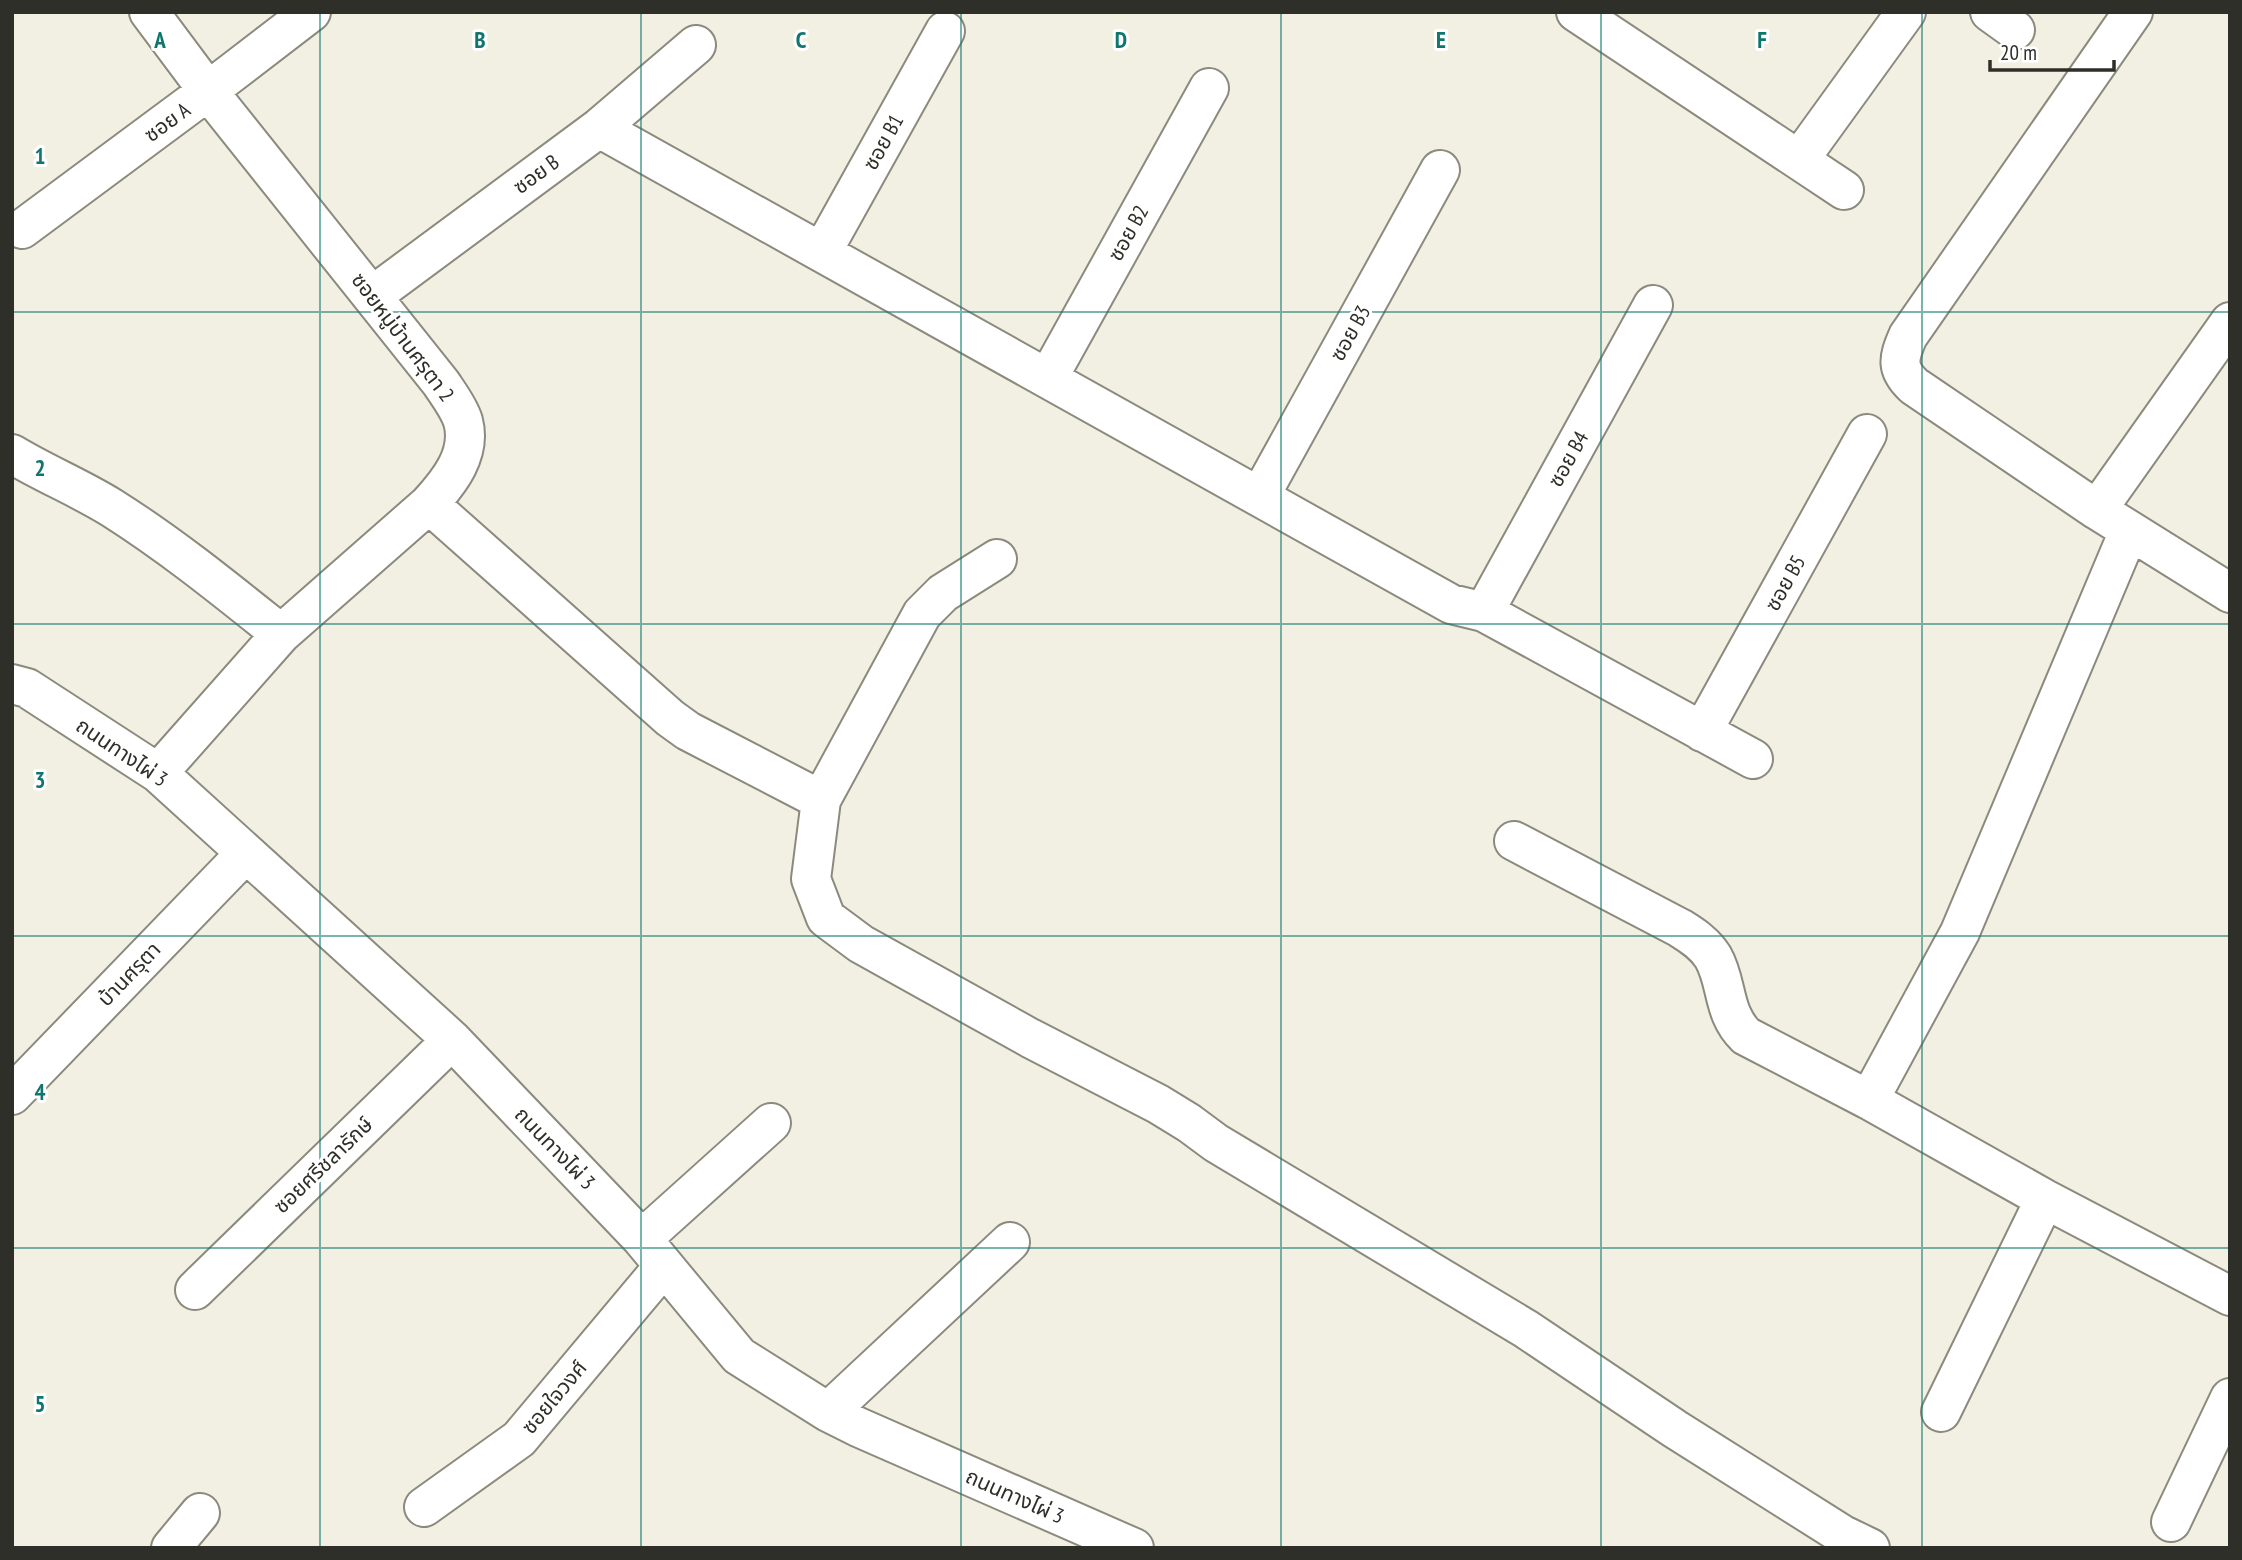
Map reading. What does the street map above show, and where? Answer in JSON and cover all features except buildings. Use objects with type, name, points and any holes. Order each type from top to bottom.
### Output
[{"type":"street","name":"ซอยหมู่บ้านศรุตา 2","points":[[149,12],[208,91],[441,383],[463,422],[464,445],[458,466],[445,487],[281,634],[158,773]]},
{"type":"street","name":"ซอย A","points":[[22,229],[311,12]]},
{"type":"street","points":[[1576,12],[1844,190]]},
{"type":"street","points":[[1799,160],[1906,12]]},
{"type":"street","points":[[2133,12],[1908,336],[1899,365],[1904,376],[1914,386],[2129,531],[2230,593]]},
{"type":"street","name":"ซอย B1","points":[[822,252],[944,31]]},
{"type":"street","name":"ซอย B","points":[[372,296],[599,128],[696,45]]},
{"type":"street","name":"ซอย B2","points":[[1048,378],[1209,88]]},
{"type":"street","points":[[599,128],[1451,604],[1484,612],[1753,760]]},
{"type":"street","name":"ซอย B3","points":[[1260,496],[1440,170]]},
{"type":"street","name":"ซอย B4","points":[[1484,612],[1653,305]]},
{"type":"street","points":[[2097,510],[2230,321]]},
{"type":"street","name":"ซอย B5","points":[[1702,732],[1867,435]]},
{"type":"street","points":[[12,454],[41,472],[109,506],[177,552],[281,634]]},
{"type":"street","points":[[429,504],[670,718],[688,731],[821,800]]},
{"type":"street","points":[[1869,1100],[1960,932],[2129,531]]},
{"type":"street","points":[[997,559],[943,593],[922,614],[821,800],[811,879],[826,918],[861,944],[1030,1038],[1158,1104],[1216,1143],[1526,1329],[1675,1429],[1843,1535],[1870,1548]]},
{"type":"street","name":"ถนนทางไผ่ 3","points":[[17,693],[158,773],[452,1040],[653,1252],[739,1356],[828,1412],[1134,1548]]},
{"type":"street","points":[[1514,841],[1693,936],[1717,964],[1730,1013],[1736,1026],[1746,1036],[2230,1297]]},
{"type":"street","name":"บ้านศรุตา","points":[[12,1095],[246,853]]},
{"type":"street","name":"ซอยศรีชลารักษ์","points":[[195,1290],[452,1040]]},
{"type":"street","name":"ซอยใจวงศ์","points":[[424,1507],[519,1439],[653,1252],[771,1123]]},
{"type":"street","points":[[1941,1412],[2045,1199]]},
{"type":"street","points":[[828,1412],[1010,1242]]},
{"type":"street","points":[[2171,1522],[2230,1398]]},
{"type":"street","points":[[171,1548],[200,1513]]}]
